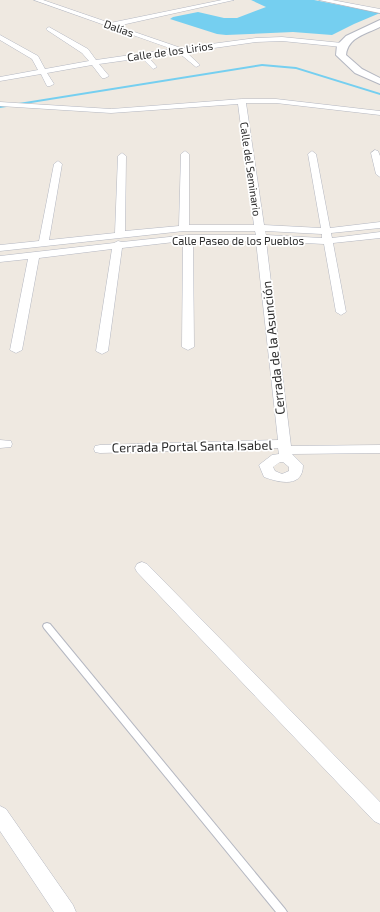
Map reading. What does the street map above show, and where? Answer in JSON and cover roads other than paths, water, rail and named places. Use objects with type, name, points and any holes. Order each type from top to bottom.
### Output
[{"type":"street","name":"Dalías","points":[[36,0],[180,50],[196,65]]},
{"type":"street","points":[[110,25],[231,0]]},
{"type":"street","points":[[322,0],[380,11]]},
{"type":"street","points":[[380,23],[348,38],[342,46],[341,55],[347,63],[360,73],[380,81]]},
{"type":"street","points":[[49,29],[85,51],[105,76]]},
{"type":"street","points":[[0,37],[35,58],[50,84]]},
{"type":"street","name":"Calle de los Lirios","points":[[0,79],[95,62],[236,42],[276,39],[342,46]]},
{"type":"street","points":[[143,56],[153,68]]},
{"type":"street","points":[[0,104],[27,107],[111,111],[242,101],[276,101],[380,113]]},
{"type":"street","name":"Calle del Seminario","points":[[242,101],[260,233]]},
{"type":"street","points":[[375,153],[380,174]]},
{"type":"street","points":[[185,154],[188,346]]},
{"type":"street","points":[[312,154],[341,312]]},
{"type":"street","points":[[102,351],[119,239],[122,156]]},
{"type":"street","points":[[43,244],[58,164]]},
{"type":"street","name":"Calle Paseo de los Pueblos","points":[[328,236],[380,225]]},
{"type":"street","name":"Calle Paseo de los Pueblos","points":[[0,248],[186,233],[260,233],[328,236],[380,235]]},
{"type":"street","name":"Cerrada de la Asunción","points":[[260,233],[285,451]]},
{"type":"street","name":"Calle Paseo de los Pueblos","points":[[0,259],[34,256],[119,239]]},
{"type":"street","points":[[16,350],[34,256]]},
{"type":"street","name":"Cerrada Portal Santa Isabel","points":[[100,448],[285,451],[380,449]]},
{"type":"street","points":[[142,568],[380,815]]},
{"type":"street","points":[[0,815],[66,912]]},
{"type":"lane","points":[[47,626],[282,912]]},
{"type":"water","points":[[251,0],[314,0],[380,13],[332,35],[293,32],[226,35],[217,34],[170,19],[173,17],[198,12],[224,18],[237,18],[266,7]]},
{"type":"waterway","points":[[0,107],[262,65],[296,68],[380,94]]}]
